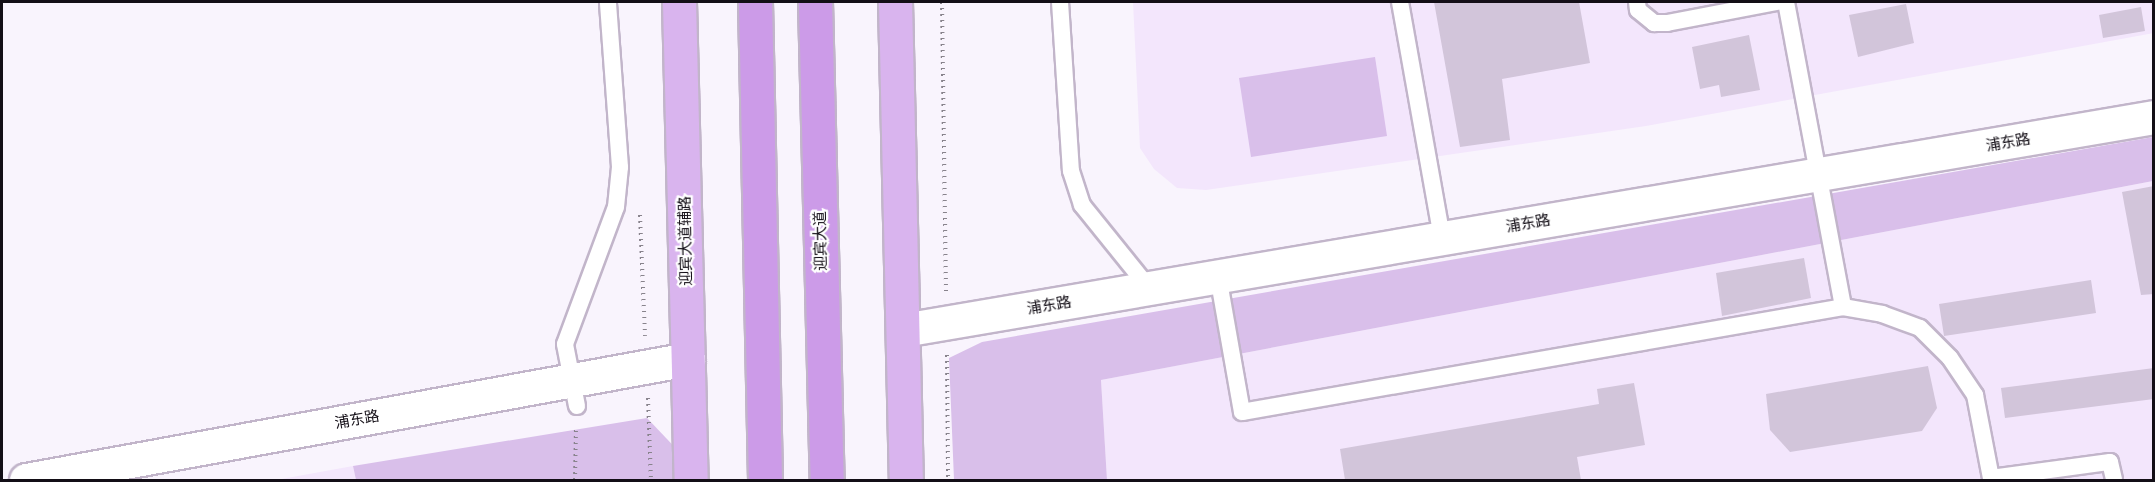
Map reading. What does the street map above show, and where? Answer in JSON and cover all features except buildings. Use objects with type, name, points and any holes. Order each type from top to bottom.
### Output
[{"type":"highway","points":[[755,2],[765,480]]},
{"type":"highway","name":"迎宾大道","points":[[814,2],[827,480]]},
{"type":"main road","name":"迎宾大道辅路","points":[[679,2],[691,480]]},
{"type":"main road","points":[[895,2],[906,480]]},
{"type":"street","name":"浦东路","points":[[903,330],[2154,117]]},
{"type":"street","name":"浦东路","points":[[26,480],[76,476],[574,393],[688,359]]},
{"type":"lane","points":[[574,393],[565,344],[616,207],[620,167],[608,2]]},
{"type":"lane","points":[[1060,2],[1071,171],[1082,205],[1149,288]]},
{"type":"lane","points":[[1400,2],[1442,238]]},
{"type":"lane","points":[[1637,2],[1638,10],[1654,23],[1667,23],[1777,2]]},
{"type":"lane","points":[[1786,2],[1820,174],[1843,307]]},
{"type":"lane","points":[[1218,276],[1242,412],[1843,307],[1882,314],[1920,328],[1950,358],[1975,395],[1991,478],[2110,462],[2114,480]]},
{"type":"path","points":[[942,2],[948,480]]},
{"type":"path","points":[[639,205],[646,349]]},
{"type":"path","points":[[647,385],[651,480]]},
{"type":"path","points":[[574,393],[575,480]]},
{"type":"shaded area","points":[[1133,2],[2153,2],[2154,33],[1646,126],[1206,190],[1177,188],[1154,169],[1140,148]]},
{"type":"shaded area","points":[[1375,57],[1387,136],[1251,157],[1239,78]]},
{"type":"shaded area","points":[[2153,137],[2153,181],[1101,380],[1107,480],[954,480],[949,358],[982,342]]},
{"type":"shaded area","points":[[2153,181],[2153,480],[1107,480],[1101,380]]},
{"type":"shaded area","points":[[647,418],[686,459],[685,480],[356,480],[353,466]]},
{"type":"shaded area","points":[[353,466],[356,480],[276,480]]}]
